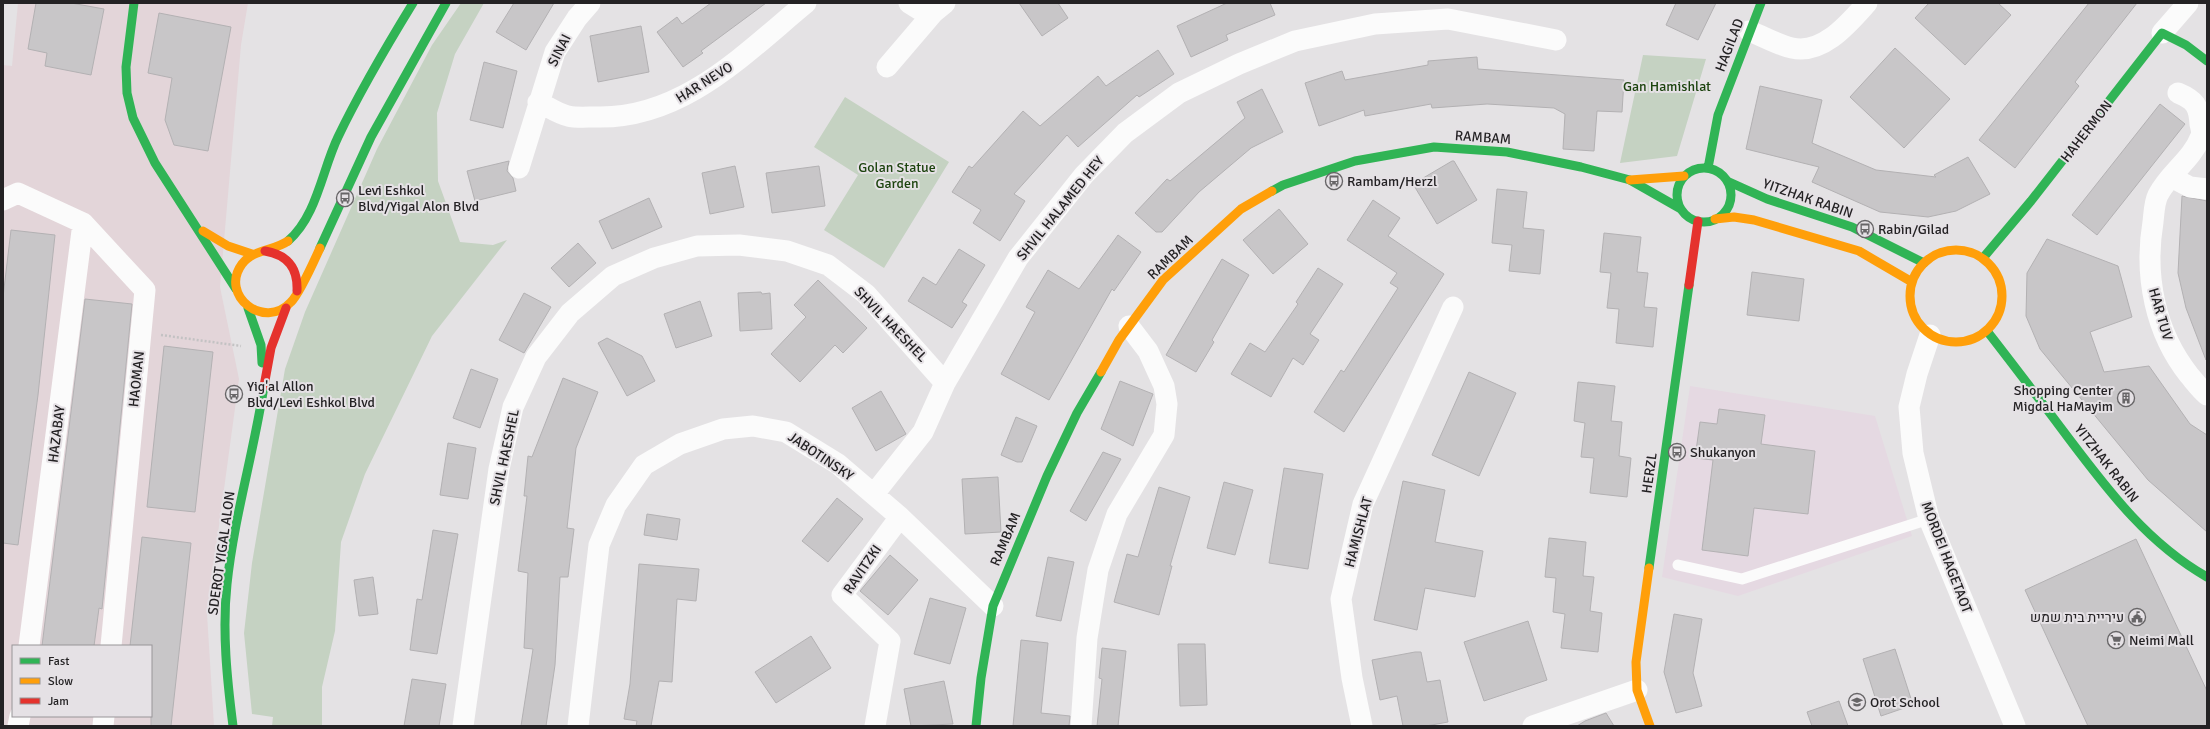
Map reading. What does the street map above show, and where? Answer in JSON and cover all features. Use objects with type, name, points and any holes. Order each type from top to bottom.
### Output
[{"type":"street","points":[[134,3],[125,70],[129,105],[137,129],[155,165],[218,258],[236,289]]},
{"type":"street","points":[[413,3],[373,68],[336,141],[302,224],[290,240],[265,251],[252,254],[238,269],[235,279],[236,289],[238,296],[248,308],[267,314],[277,313],[286,308],[293,300],[297,290],[312,265],[361,156],[446,3]]},
{"type":"street","name":"SINAI","points":[[519,168],[538,102],[555,52],[577,18],[590,3]]},
{"type":"street","name":"HAR NEVO","points":[[538,102],[568,116],[607,118],[638,114],[683,98],[720,75],[806,3]]},
{"type":"street","points":[[909,3],[922,11],[940,8]]},
{"type":"street","name":"HAGILAD","points":[[1708,168],[1718,115],[1761,3]]},
{"type":"street","points":[[1749,31],[1792,48],[1809,48],[1841,31],[1867,3]]},
{"type":"street","name":"HAHERMON","points":[[1983,258],[2031,201],[2162,33],[2188,3]]},
{"type":"street","points":[[887,67],[940,8]]},
{"type":"street","name":"SHVIL HALAMED HEY","points":[[874,494],[922,432],[945,383],[1018,258],[1084,175],[1125,133],[1179,93],[1239,64],[1295,41],[1375,24],[1448,18],[1556,40]]},
{"type":"street","points":[[2162,33],[2186,45],[2207,61]]},
{"type":"street","name":"HAR TUV","points":[[2178,93],[2190,98],[2199,110],[2201,135],[2193,152],[2171,177],[2157,197],[2151,233],[2150,270],[2153,299],[2167,340],[2181,364],[2207,395]]},
{"type":"street","name":"RAMBAM","points":[[976,726],[981,678],[993,606],[1044,484],[1077,413],[1129,326],[1163,280],[1242,209],[1283,185],[1355,161],[1434,147],[1508,152],[1581,167],[1630,180],[1681,209]]},
{"type":"street","points":[[1715,220],[1723,214],[1729,205],[1730,190],[1727,181],[1717,171],[1708,168],[1695,169],[1684,176],[1679,184],[1676,194],[1681,209],[1686,215],[1698,221],[1715,220],[1734,217],[1754,220],[1859,251],[1912,282]]},
{"type":"street","name":"RAMBAM","points":[[1630,180],[1684,176]]},
{"type":"street","points":[[2171,177],[2190,187],[2207,189]]},
{"type":"street","name":"YITZHAK RABIN","points":[[1727,181],[1761,197],[1852,227],[1924,263]]},
{"type":"street","name":"HAOMAN","points":[[3,200],[18,194],[82,223],[145,290],[111,645]]},
{"type":"street","name":"HERZL","points":[[1650,726],[1637,690],[1636,662],[1698,221]]},
{"type":"street","name":"HAZABAY","points":[[29,645],[82,223]]},
{"type":"street","points":[[197,228],[228,246],[252,254]]},
{"type":"street","name":"SHVIL HAESHEL","points":[[463,726],[499,469],[513,407],[536,357],[565,320],[613,276],[654,258],[697,246],[738,245],[788,251],[828,265],[866,294],[945,383]]},
{"type":"street","points":[[1959,250],[1971,252],[1983,258],[1991,266],[2001,288],[2000,311],[1987,331],[1977,338],[1965,342],[1953,343],[1930,335],[1919,325],[1912,312],[1910,297],[1912,282],[1924,263],[1934,256],[1946,251],[1959,250]]},
{"type":"street","points":[[265,251],[275,252],[291,262],[298,280],[297,290]]},
{"type":"street","name":"HAMISHLAT","points":[[1362,726],[1352,678],[1341,599],[1363,504],[1453,307]]},
{"type":"street","name":"SDEROT YIGAL ALON","points":[[233,726],[225,648],[225,607],[232,551],[260,415],[262,386],[261,345],[248,308]]},
{"type":"street","name":"SDEROT YIGAL ALON","points":[[262,386],[270,347],[286,308]]},
{"type":"street","points":[[1081,726],[1087,638],[1098,570],[1117,514],[1164,435],[1167,404],[1164,386],[1148,351],[1129,326]]},
{"type":"street","name":"YITZHAK RABIN","points":[[1987,331],[2120,504],[2153,539],[2193,570],[2207,577]]},
{"type":"street","name":"MORDEI HAGETAOT","points":[[1930,335],[1909,408],[1913,453],[1929,519],[2014,726]]},
{"type":"street","name":"JABOTINSKY","points":[[578,726],[599,545],[616,505],[644,465],[680,444],[722,429],[753,426],[786,432],[838,464],[900,516],[993,606]]},
{"type":"street","name":"RAVITZKI","points":[[875,726],[890,641],[842,595],[900,516]]},
{"type":"street","points":[[1533,726],[1637,690]]},
{"type":"lane","points":[[1678,565],[1742,579],[1929,519]]},
{"type":"path","points":[[141,333],[239,346],[261,345]]},
{"type":"shaded area","points":[[18,3],[248,3],[241,45],[220,287],[239,379],[207,614],[214,726],[3,726],[3,65],[12,66]]},
{"type":"shaded area","name":"Shukanyon","points":[[1690,386],[1875,416],[1912,536],[1738,596],[1662,577]]},
{"type":"green space","points":[[461,3],[484,3],[455,54],[437,113],[438,181],[460,242],[493,245],[507,240],[432,336],[365,474],[341,542],[335,631],[322,687],[322,726],[272,726],[273,717],[252,714],[244,633],[252,563],[285,369],[305,312],[377,149],[432,45]]},
{"type":"green space","name":"Gan Hamishlat","points":[[1643,55],[1706,59],[1677,156],[1620,163]]},
{"type":"green space","name":"Golan Statue Garden","points":[[845,97],[949,162],[884,268],[824,230],[858,175],[814,147]]},
{"type":"building","points":[[36,3],[71,3],[104,9],[91,75],[45,66],[47,53],[28,49]]},
{"type":"building","points":[[514,3],[554,3],[526,50],[496,32]]},
{"type":"building","points":[[711,3],[766,3],[701,51],[703,53],[683,67],[657,32],[677,17],[682,24]]},
{"type":"building","points":[[1019,3],[1058,3],[1068,18],[1042,36]]},
{"type":"building","points":[[1227,3],[1270,3],[1275,15],[1226,35],[1228,40],[1191,57],[1177,26]]},
{"type":"building","points":[[1676,3],[1716,3],[1698,40],[1666,25]]},
{"type":"building","points":[[1929,3],[1998,3],[2011,15],[1965,65],[1915,18]]},
{"type":"building","points":[[2089,3],[2137,3],[2075,82],[2079,86],[2015,168],[1979,140]]},
{"type":"building","points":[[159,13],[231,27],[208,151],[174,145],[165,120],[172,78],[148,73]]},
{"type":"building","points":[[641,26],[649,72],[598,82],[590,36]]},
{"type":"building","points":[[1895,48],[1950,99],[1904,148],[1850,97]]},
{"type":"building","points":[[1158,50],[1174,74],[1139,97],[1137,95],[1078,147],[1067,135],[1014,194],[1025,201],[1000,241],[973,223],[981,210],[952,192],[969,166],[972,168],[1023,111],[1040,126],[1098,76],[1106,86]]},
{"type":"building","points":[[1477,57],[1478,69],[1624,80],[1622,112],[1597,111],[1594,151],[1563,149],[1565,114],[1554,108],[1487,104],[1432,108],[1431,104],[1365,116],[1364,110],[1319,126],[1305,83],[1342,71],[1345,80],[1428,65],[1428,61]]},
{"type":"building","points":[[484,62],[517,71],[503,128],[470,120]]},
{"type":"building","points":[[1760,86],[1822,100],[1812,143],[1876,170],[1936,177],[1934,175],[1968,157],[1990,194],[1956,211],[1928,217],[1880,212],[1812,182],[1819,167],[1746,149]]},
{"type":"building","points":[[1262,89],[1283,132],[1251,148],[1199,192],[1162,232],[1156,232],[1135,213],[1167,179],[1170,181],[1245,118],[1237,102]]},
{"type":"building","points":[[2160,104],[2185,124],[2097,235],[2072,215]]},
{"type":"building","points":[[509,161],[507,171],[513,178],[516,191],[475,201],[467,171]]},
{"type":"building","points":[[1454,161],[1477,200],[1437,224],[1413,184]]},
{"type":"building","points":[[735,166],[744,207],[710,214],[702,173]]},
{"type":"building","points":[[819,166],[825,206],[772,213],[766,173]]},
{"type":"building","points":[[1497,189],[1527,192],[1523,228],[1544,230],[1540,274],[1509,271],[1512,245],[1492,243]]},
{"type":"building","points":[[2182,196],[2207,201],[2206,360],[2186,308],[2178,273]]},
{"type":"building","points":[[649,198],[662,227],[612,249],[599,221]]},
{"type":"building","points":[[1373,200],[1400,218],[1388,236],[1444,274],[1344,432],[1314,412],[1341,370],[1344,372],[1398,288],[1390,283],[1397,273],[1347,240]]},
{"type":"building","points":[[1279,209],[1308,244],[1273,274],[1243,240]]},
{"type":"building","points":[[11,230],[55,235],[38,395],[18,545],[3,543],[3,297]]},
{"type":"building","points":[[1604,233],[1641,237],[1637,272],[1648,273],[1644,307],[1657,308],[1653,347],[1616,343],[1619,309],[1607,308],[1611,273],[1600,272]]},
{"type":"building","points":[[1118,235],[1141,252],[1114,291],[1112,289],[1049,400],[1001,374],[1035,312],[1026,307],[1048,270],[1079,289]]},
{"type":"building","name":"Shopping Center Migdal HaMayim","points":[[2047,239],[2118,266],[2132,317],[2090,332],[2104,372],[2149,366],[2190,424],[2207,435],[2207,532],[2148,480],[2040,349],[2026,316],[2027,273]]},
{"type":"building","points":[[578,243],[596,263],[569,287],[551,268]]},
{"type":"building","points":[[959,249],[985,265],[962,302],[967,305],[952,328],[908,301],[923,277],[936,285]]},
{"type":"building","points":[[1222,259],[1249,275],[1212,340],[1214,342],[1196,372],[1166,355]]},
{"type":"building","points":[[1318,268],[1343,284],[1310,334],[1319,340],[1303,365],[1293,358],[1271,397],[1231,374],[1250,343],[1265,352],[1298,304],[1296,302]]},
{"type":"building","points":[[1752,272],[1804,279],[1799,321],[1747,315]]},
{"type":"building","points":[[818,280],[867,328],[843,353],[835,345],[800,382],[771,354],[806,317],[794,305]]},
{"type":"building","points":[[761,292],[762,294],[770,293],[772,329],[740,331],[738,293]]},
{"type":"building","points":[[524,293],[551,307],[524,353],[499,340]]},
{"type":"building","points":[[85,299],[132,304],[102,609],[99,608],[94,645],[42,645]]},
{"type":"building","points":[[700,301],[712,336],[676,348],[664,314]]},
{"type":"building","points":[[607,338],[642,356],[655,381],[627,396],[598,343]]},
{"type":"building","points":[[164,346],[213,352],[195,512],[147,507]]},
{"type":"building","points":[[471,369],[498,379],[480,428],[453,418]]},
{"type":"building","points":[[1469,372],[1516,393],[1479,476],[1432,455]]},
{"type":"building","points":[[563,378],[598,392],[576,448],[567,528],[574,529],[568,577],[560,577],[555,665],[546,726],[521,726],[533,649],[524,648],[528,573],[518,571],[527,496],[524,496],[528,456],[532,457]]},
{"type":"building","points":[[1120,381],[1153,394],[1133,446],[1101,429]]},
{"type":"building","points":[[1578,382],[1615,386],[1611,421],[1622,422],[1619,456],[1631,458],[1627,497],[1590,493],[1594,458],[1581,457],[1585,423],[1574,421]]},
{"type":"building","points":[[881,391],[906,434],[876,451],[852,408]]},
{"type":"building","points":[[1719,409],[1765,415],[1761,444],[1815,451],[1808,514],[1754,508],[1748,556],[1702,550],[1713,460],[1695,458],[1700,422],[1717,424]]},
{"type":"building","points":[[1016,417],[1037,426],[1022,462],[1017,462],[1001,455]]},
{"type":"building","points":[[448,443],[476,448],[468,499],[440,495]]},
{"type":"building","points":[[1103,452],[1121,459],[1086,521],[1070,511]]},
{"type":"building","points":[[1284,468],[1323,474],[1308,569],[1269,563]]},
{"type":"building","points":[[998,477],[1001,532],[965,534],[962,479]]},
{"type":"building","points":[[1403,481],[1445,490],[1435,542],[1483,551],[1475,597],[1425,588],[1417,630],[1374,620]]},
{"type":"building","points":[[1224,482],[1253,490],[1235,555],[1207,548]]},
{"type":"building","points":[[1159,487],[1190,497],[1170,566],[1172,566],[1159,615],[1114,602],[1127,554],[1138,557]]},
{"type":"building","points":[[837,498],[863,519],[828,562],[802,541]]},
{"type":"building","points":[[647,514],[680,519],[677,540],[644,535]]},
{"type":"building","points":[[433,530],[458,534],[437,654],[410,650],[417,599],[422,600]]},
{"type":"building","points":[[142,537],[191,543],[171,726],[151,726],[152,645],[130,645]]},
{"type":"building","points":[[1549,538],[1586,542],[1583,576],[1594,577],[1590,611],[1602,613],[1598,652],[1561,648],[1565,614],[1553,612],[1556,578],[1545,577]]},
{"type":"building","name":"Neimi Mall","points":[[2136,539],[2207,691],[2207,726],[2088,726],[2025,590]]},
{"type":"building","points":[[890,555],[918,580],[888,615],[860,591]]},
{"type":"building","points":[[1048,557],[1074,562],[1061,621],[1036,616]]},
{"type":"building","points":[[639,564],[699,569],[696,601],[677,599],[672,682],[659,681],[651,726],[636,726],[637,721],[624,719],[630,684]]},
{"type":"building","points":[[373,577],[378,614],[359,616],[354,580]]},
{"type":"building","points":[[930,598],[966,608],[950,664],[914,654]]},
{"type":"building","points":[[1674,614],[1702,619],[1693,673],[1702,706],[1676,713],[1664,672]]},
{"type":"building","points":[[1528,621],[1547,680],[1484,701],[1464,642]]},
{"type":"building","points":[[811,636],[831,668],[776,703],[755,672]]},
{"type":"building","points":[[1021,640],[1048,643],[1041,713],[1070,716],[1069,726],[1013,726]]},
{"type":"building","points":[[1178,644],[1205,644],[1207,705],[1180,706]]},
{"type":"building","points":[[1102,648],[1126,651],[1118,726],[1097,726],[1102,679],[1099,678]]},
{"type":"building","points":[[1895,649],[1913,705],[1881,716],[1863,659]]},
{"type":"building","points":[[1421,652],[1427,682],[1440,680],[1448,722],[1426,726],[1403,726],[1397,696],[1380,700],[1372,660]]},
{"type":"building","points":[[412,679],[446,684],[439,726],[404,726]]},
{"type":"building","points":[[944,681],[953,724],[911,726],[904,689]]},
{"type":"building","points":[[1839,701],[1848,726],[1812,726],[1807,712]]},
{"type":"building","points":[[1606,713],[1614,726],[1577,726],[1585,721]]},
{"type":"traffic: fast","points":[[134,3],[126,67],[127,93],[133,118],[155,163],[236,289]]},
{"type":"traffic: fast","points":[[288,241],[298,231],[306,219],[318,192],[332,150],[346,120],[413,3]]},
{"type":"traffic: fast","points":[[320,248],[371,137],[446,3]]},
{"type":"traffic: fast","points":[[1708,168],[1718,115],[1761,3]]},
{"type":"traffic: fast","points":[[1983,258],[2031,201],[2162,33],[2186,45],[2207,61]]},
{"type":"traffic: fast","points":[[1272,191],[1283,185],[1355,161],[1434,147],[1507,152],[1581,167],[1630,180],[1681,209]]},
{"type":"traffic: fast","points":[[1699,168],[1709,168],[1723,176],[1729,185],[1731,195],[1729,205],[1723,214],[1709,222],[1699,222],[1689,217],[1682,210],[1677,200],[1677,190],[1682,180],[1689,173],[1699,168]]},
{"type":"traffic: fast","points":[[1727,181],[1767,199],[1852,227],[1924,263]]},
{"type":"traffic: fast","points":[[1649,568],[1689,285]]},
{"type":"traffic: fast","points":[[248,308],[261,345],[262,363]]},
{"type":"traffic: fast","points":[[1987,331],[2100,479],[2132,516],[2167,549],[2186,564],[2207,577]]},
{"type":"traffic: fast","points":[[976,726],[981,678],[993,606],[1047,476],[1077,413],[1101,372]]},
{"type":"traffic: fast","points":[[233,726],[227,673],[225,637],[227,584],[234,534],[264,386]]},
{"type":"traffic: slow","points":[[1630,180],[1684,176]]},
{"type":"traffic: slow","points":[[1101,372],[1119,340],[1163,280],[1241,209],[1272,191]]},
{"type":"traffic: slow","points":[[1715,219],[1734,217],[1754,220],[1859,251],[1912,282]]},
{"type":"traffic: slow","points":[[203,231],[228,246],[252,254]]},
{"type":"traffic: slow","points":[[288,241],[276,247],[252,255],[242,264],[236,276],[236,287],[240,297],[248,306],[258,311],[269,313],[280,310],[291,302],[303,284],[320,248]]},
{"type":"traffic: slow","points":[[1956,250],[1974,253],[1989,263],[1999,278],[2002,296],[1999,314],[1989,329],[1974,339],[1956,342],[1938,339],[1923,329],[1913,314],[1910,296],[1913,278],[1923,263],[1938,253],[1956,250]]},
{"type":"traffic: slow","points":[[1649,568],[1636,662],[1637,690],[1650,726]]},
{"type":"traffic: jam","points":[[1689,285],[1698,221]]},
{"type":"traffic: jam","points":[[265,251],[280,256],[290,264],[296,276],[297,291]]},
{"type":"traffic: jam","points":[[264,386],[271,348],[286,308]]},
{"type":"place","name":"Rambam/Herzl","points":[[1334,181]]},
{"type":"place","name":"Levi Eshkol Blvd/Yigal Alon Blvd","points":[[345,198]]},
{"type":"place","name":"Rabin/Gilad","points":[[1865,229]]},
{"type":"place","name":"Yig'al Allon Blvd/Levi Eshkol Blvd","points":[[234,394]]},
{"type":"place","name":"Shopping Center Migdal HaMayim","points":[[2126,398]]},
{"type":"place","name":"Shukanyon","points":[[1677,452]]},
{"type":"place","name":"עיריית בית שמש","points":[[2137,617]]},
{"type":"place","name":"Neimi Mall","points":[[2116,640]]},
{"type":"place","name":"Orot School","points":[[1857,702]]}]
